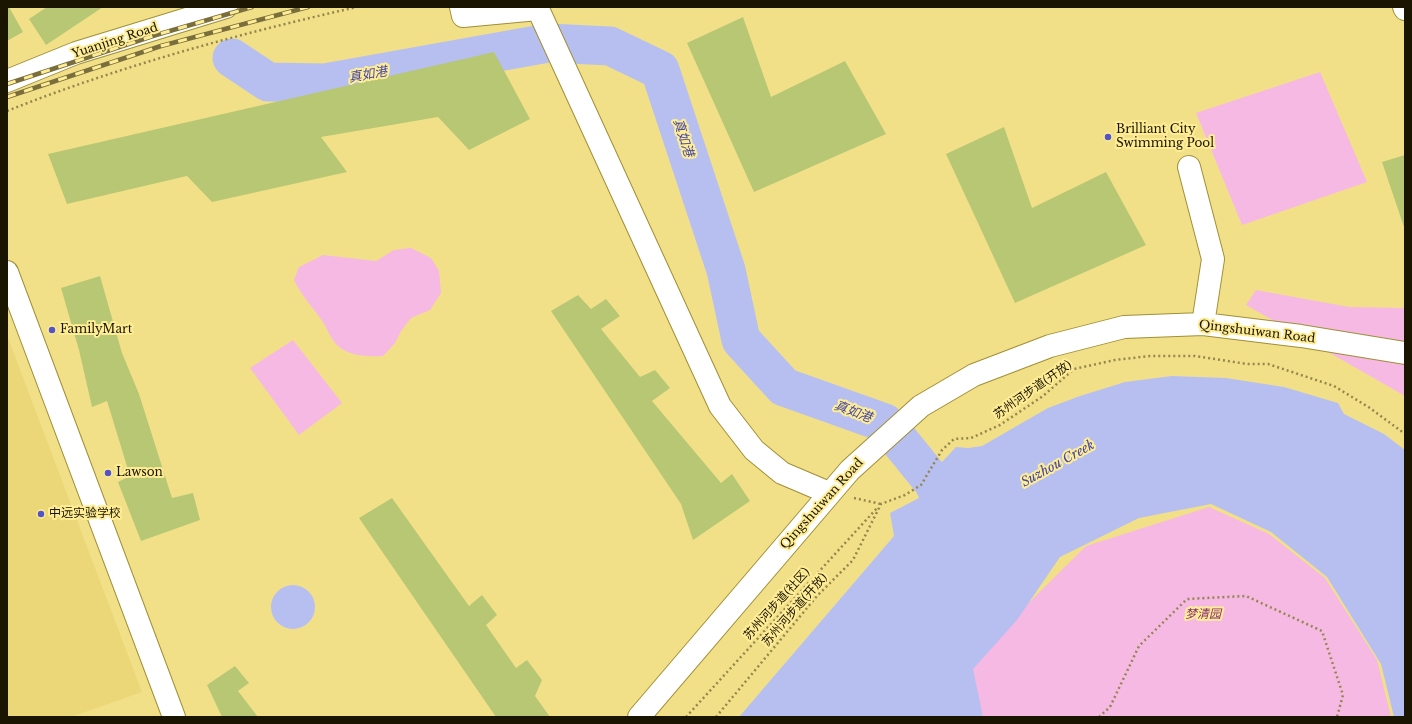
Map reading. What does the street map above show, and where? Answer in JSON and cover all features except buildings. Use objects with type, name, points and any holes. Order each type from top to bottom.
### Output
[{"type":"street","name":"Yuanjing Road","points":[[7,81],[76,53],[226,7]]},
{"type":"street","points":[[461,7],[463,16],[538,9],[589,117],[720,406],[754,450],[782,473],[830,494]]},
{"type":"street","points":[[1189,167],[1213,259],[1203,324]]},
{"type":"street","points":[[7,272],[174,717]]},
{"type":"street","name":"Qingshuiwan Road","points":[[639,717],[850,470],[922,406],[974,375],[1050,346],[1124,327],[1203,324],[1301,336],[1405,353]]},
{"type":"path","points":[[7,111],[89,81],[210,44],[356,7]]},
{"type":"path","name":"苏州河步道(开放)","points":[[716,717],[817,596],[853,560],[881,504],[905,495],[921,485],[942,450],[954,439],[971,438],[1000,425],[1043,396],[1074,369],[1114,360],[1150,356],[1196,356],[1247,364],[1268,364],[1334,386],[1370,408],[1405,434]]},
{"type":"path","name":"苏州河步道(社区)","points":[[686,717],[881,504]]},
{"type":"path","points":[[1099,717],[1110,707],[1139,646],[1187,599],[1246,596],[1322,631],[1343,695],[1337,717]]},
{"type":"shaded area","name":"中远实验学校","points":[[7,335],[142,692],[71,717],[7,717]]},
{"type":"green space","points":[[1320,72],[1367,182],[1242,225],[1196,113]]},
{"type":"green space","points":[[411,248],[431,258],[439,271],[441,293],[430,310],[411,318],[401,331],[395,343],[383,356],[369,356],[347,352],[335,343],[294,280],[299,267],[323,255],[376,261],[394,250]]},
{"type":"green space","points":[[1256,290],[1349,307],[1405,308],[1405,396],[1246,305]]},
{"type":"green space","points":[[293,340],[342,403],[299,435],[250,368]]},
{"type":"green space","name":"梦清园","points":[[1209,507],[1269,534],[1325,578],[1377,660],[1391,717],[906,717],[931,700],[1086,546]]},
{"type":"water","name":"Suzhou Creek","points":[[1172,376],[1226,378],[1284,387],[1338,403],[1344,414],[1384,434],[1405,450],[1405,717],[1394,717],[1381,664],[1327,577],[1271,532],[1211,504],[1139,518],[1060,557],[1017,620],[973,669],[983,717],[739,717],[894,536],[890,513],[923,496],[933,482],[942,462],[956,447],[968,448],[982,446],[1048,408],[1080,396],[1125,382]]},
{"type":"water","points":[[289,585],[297,585],[309,591],[315,603],[315,611],[309,623],[297,629],[289,629],[277,623],[271,611],[271,603],[277,591]]},
{"type":"waterway","name":"真如港","points":[[232,58],[268,82],[325,83],[548,43],[610,46],[660,70],[726,270],[741,340],[784,387],[885,423],[933,482],[956,529]]},
{"type":"railway","points":[[7,84],[156,35],[252,7]]},
{"type":"railway","points":[[7,97],[161,46],[308,7]]},
{"type":"place","name":"Brilliant City Swimming Pool","points":[[1108,137]]},
{"type":"place","name":"FamilyMart","points":[[52,330]]},
{"type":"place","name":"Lawson","points":[[108,473]]},
{"type":"place","name":"中远实验学校","points":[[41,514]]}]
